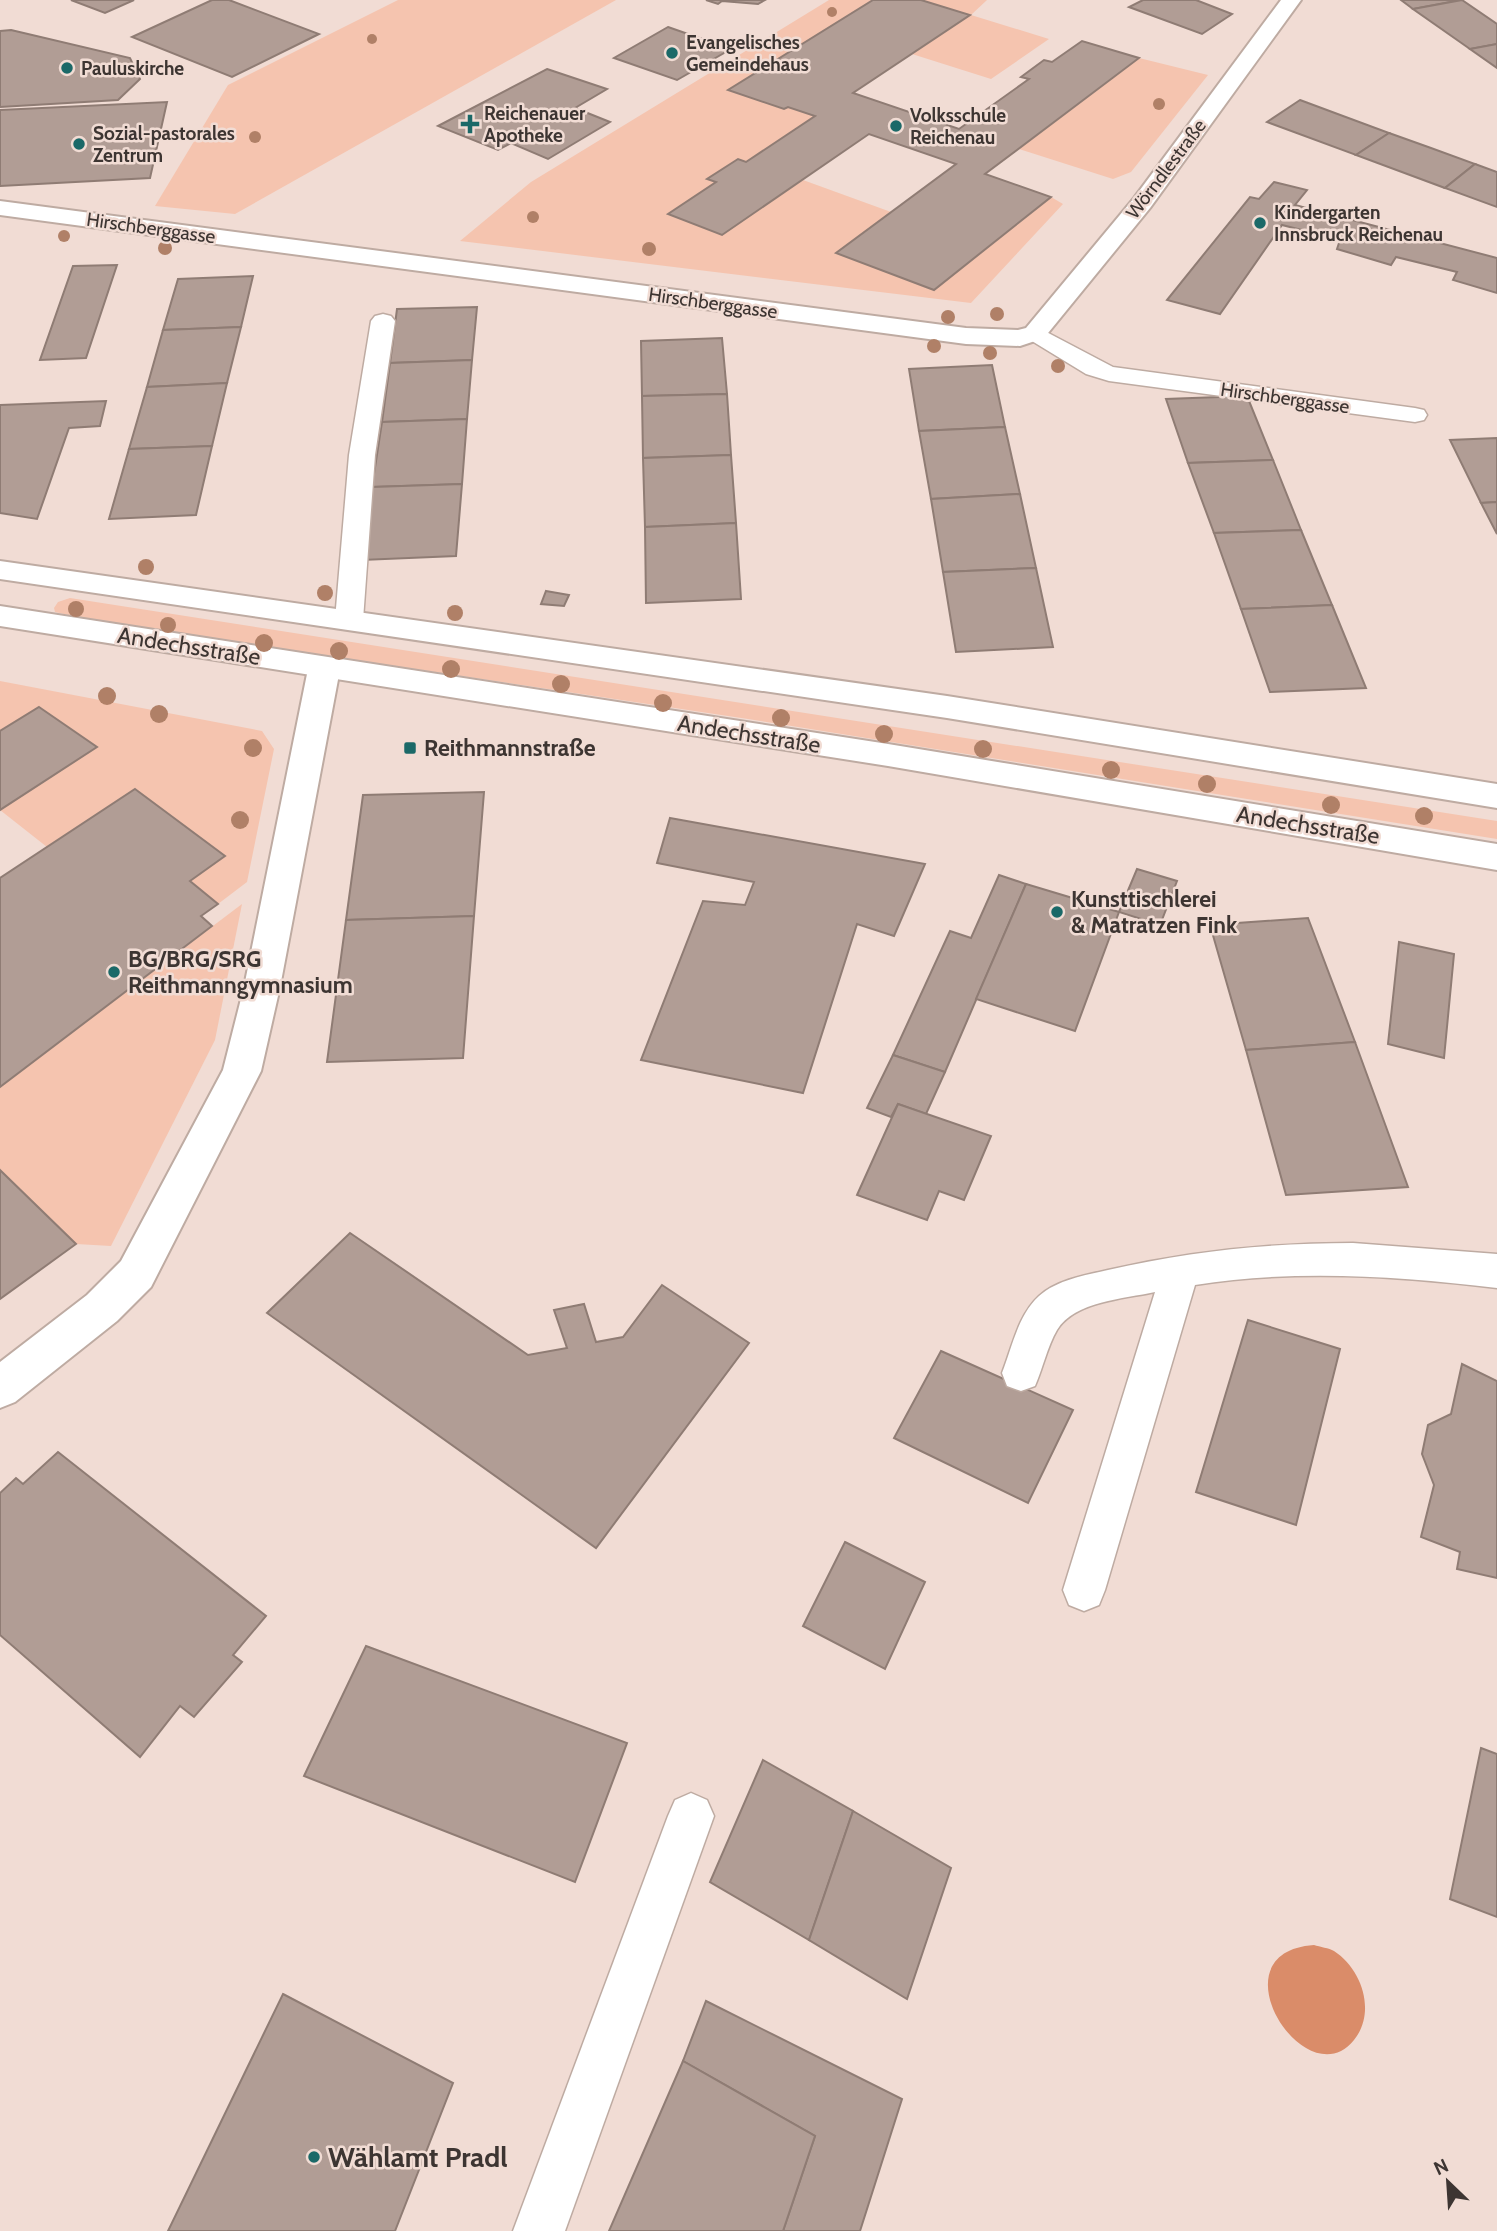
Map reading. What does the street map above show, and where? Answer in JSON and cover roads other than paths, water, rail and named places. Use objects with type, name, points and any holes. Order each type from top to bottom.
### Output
[{"type":"street","name":"Wörndlestraße","points":[[1035,333],[1142,203],[1292,0]]},
{"type":"street","name":"Hirschberggasse","points":[[0,208],[966,337],[1020,338],[1035,333]]},
{"type":"street","name":"Andechsstraße","points":[[3,574],[349,620],[947,707],[1497,796]]},
{"type":"street","name":"Andechsstraße","points":[[0,616],[888,755],[1497,857]]},
{"type":"street","points":[[0,1388],[102,1308],[136,1274],[242,1071],[262,987],[324,668]]},
{"type":"lane","points":[[349,620],[362,455],[383,321]]},
{"type":"lane","name":"Hirschberggasse","points":[[1035,333],[1094,369],[1109,374],[1415,415]]},
{"type":"lane","points":[[1021,1373],[1042,1325],[1056,1304],[1081,1293],[1181,1270],[1261,1261],[1344,1260],[1399,1261],[1497,1271]]},
{"type":"lane","points":[[1084,1590],[1181,1270]]},
{"type":"lane","points":[[539,2231],[691,1816]]},
{"type":"place","name":"Evangelisches Gemeindehaus","points":[[672,53]]},
{"type":"place","name":"Pauluskirche","points":[[67,68]]},
{"type":"place","name":"Reichenauer Apotheke","points":[[470,124]]},
{"type":"place","name":"Volksschule Reichenau","points":[[896,126]]},
{"type":"place","name":"Sozial-pastorales Zentrum","points":[[79,144]]},
{"type":"place","name":"Kindergarten Innsbruck Reichenau","points":[[1260,223]]},
{"type":"place","name":"Reithmannstraße","points":[[410,748]]},
{"type":"place","name":"Kunsttischlerei & Matratzen Fink","points":[[1057,912]]},
{"type":"place","name":"BG/BRG/SRG Reithmanngymnasium","points":[[114,972]]},
{"type":"place","name":"Wählamt Pradl","points":[[314,2157]]}]
